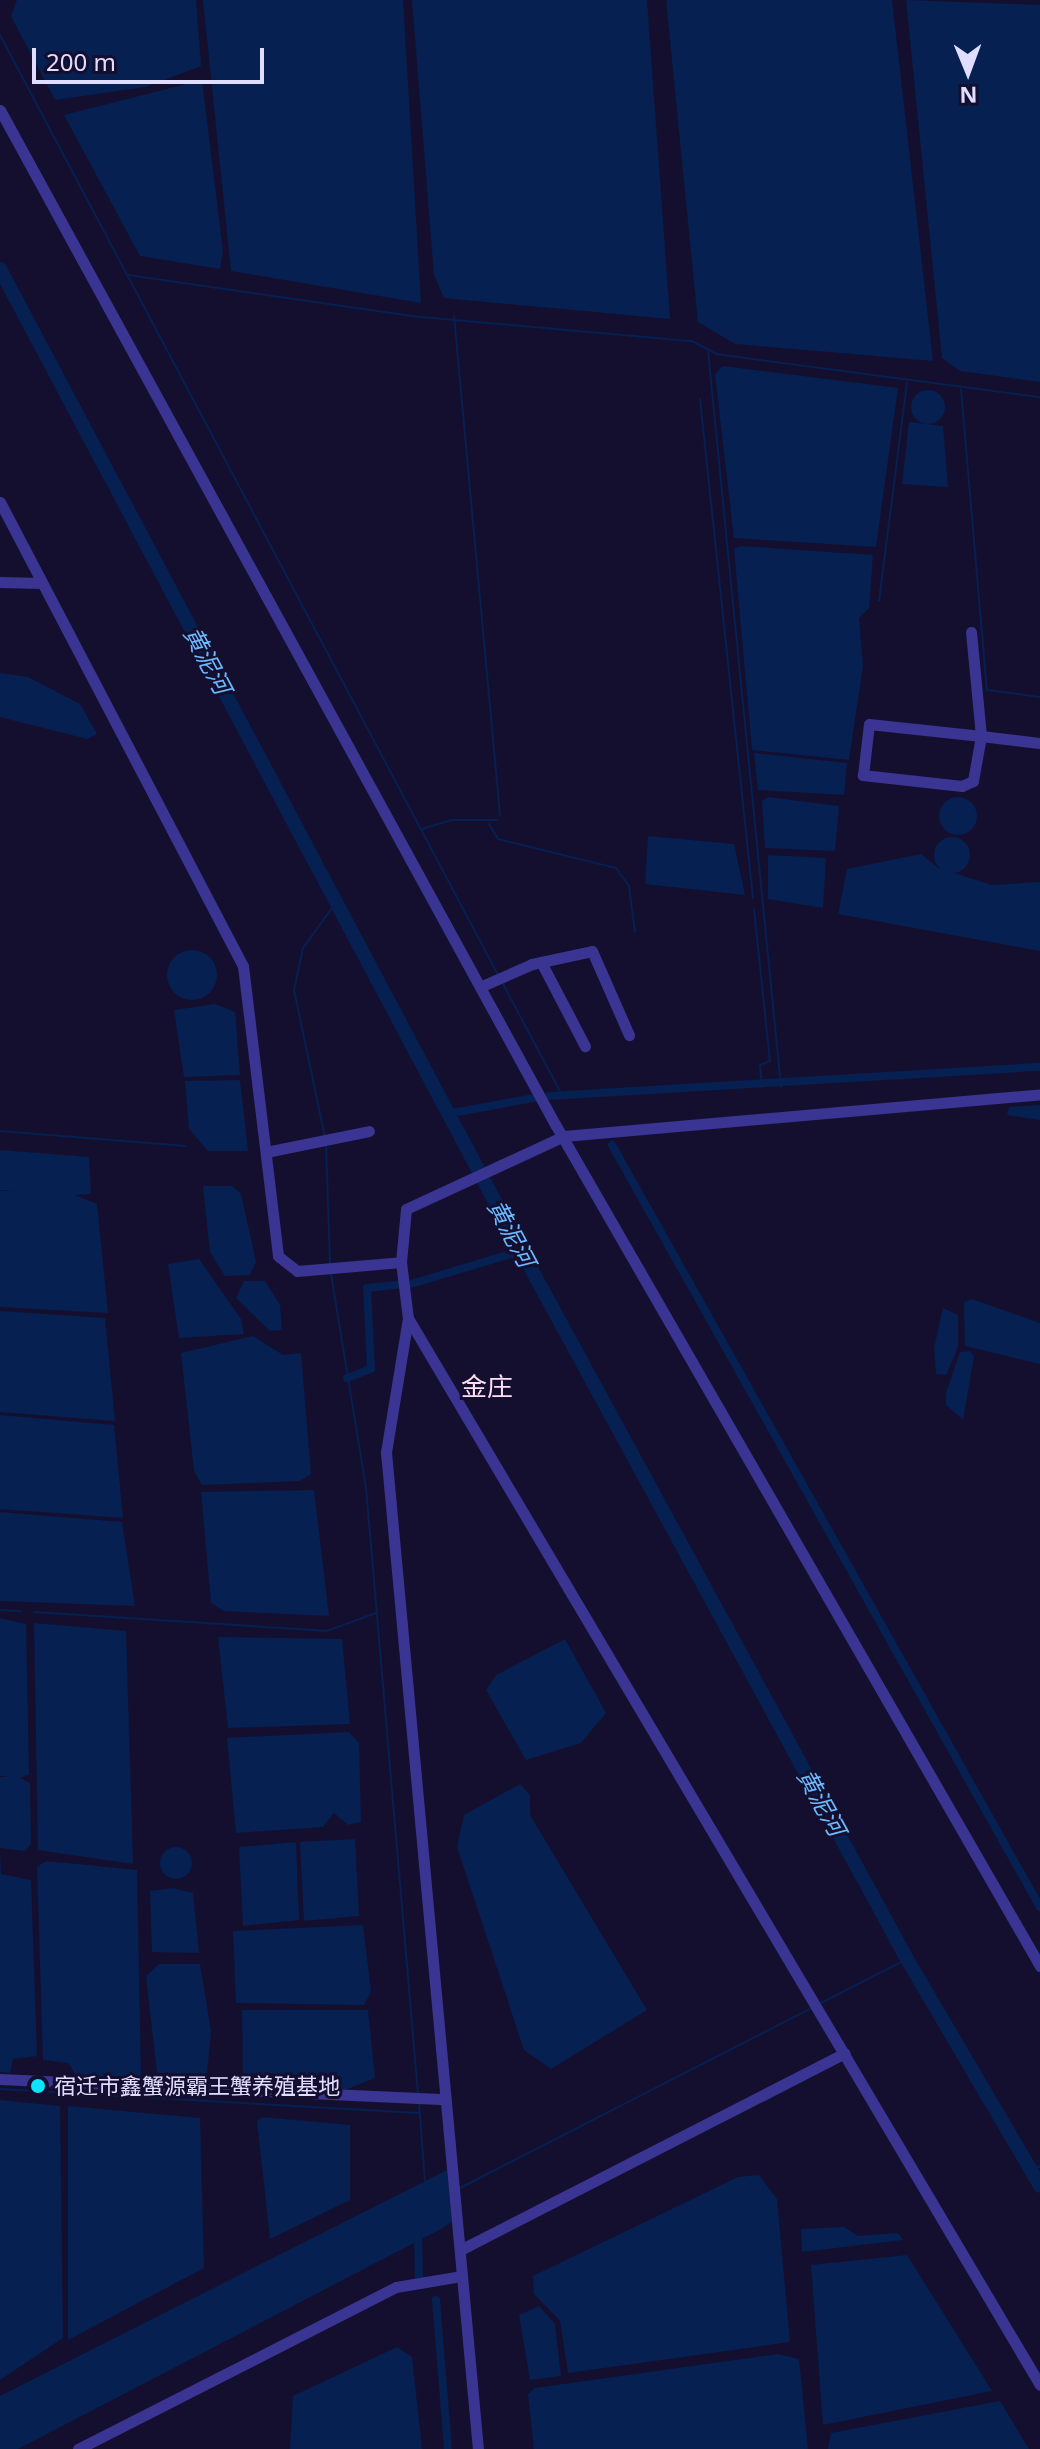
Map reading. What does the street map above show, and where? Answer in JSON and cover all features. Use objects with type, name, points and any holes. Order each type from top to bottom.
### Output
[{"type":"street","points":[[0,110],[564,1136],[1040,1966]]},
{"type":"street","points":[[0,502],[238,954],[278,1256],[310,1272],[401,1262]]},
{"type":"street","points":[[0,582],[42,583]]},
{"type":"street","points":[[971,632],[981,736],[967,785],[863,775],[869,724],[981,736],[1040,743]]},
{"type":"street","points":[[482,986],[541,962],[592,951],[629,1035]]},
{"type":"street","points":[[541,962],[585,1046]]},
{"type":"street","points":[[478,2449],[386,1452],[408,1318],[401,1262],[401,1215],[510,1158],[564,1136],[1040,1094]]},
{"type":"street","points":[[266,1152],[332,1142],[369,1131]]},
{"type":"street","points":[[408,1318],[1040,2385]]},
{"type":"street","points":[[460,2250],[845,2053]]},
{"type":"street","points":[[0,2079],[446,2099]]},
{"type":"street","points":[[78,2449],[396,2287],[462,2276]]},
{"type":"water","points":[[17,0],[196,0],[201,66],[145,87],[55,100],[11,16]]},
{"type":"water","points":[[203,0],[403,0],[421,303],[231,271]]},
{"type":"water","points":[[412,0],[647,0],[670,319],[444,298],[434,275]]},
{"type":"water","points":[[666,0],[892,0],[933,361],[735,344],[698,322]]},
{"type":"water","points":[[906,0],[1040,5],[1040,382],[960,371],[942,358]]},
{"type":"water","points":[[202,80],[223,251],[220,269],[140,256],[64,115]]},
{"type":"water","points":[[723,366],[898,388],[876,547],[734,538],[715,374]]},
{"type":"water","points":[[928,390],[940,395],[945,407],[940,419],[928,424],[916,419],[911,407],[916,395]]},
{"type":"water","points":[[909,422],[943,426],[948,487],[902,484]]},
{"type":"water","points":[[740,546],[873,555],[869,608],[859,618],[863,666],[849,760],[752,750],[734,549]]},
{"type":"water","points":[[0,673],[28,677],[80,704],[97,734],[87,739],[0,717]]},
{"type":"water","points":[[754,753],[847,763],[844,795],[758,790]]},
{"type":"water","points":[[768,797],[839,806],[835,851],[765,848],[762,801]]},
{"type":"water","points":[[958,797],[971,803],[977,816],[971,829],[958,835],[945,829],[939,816],[945,803]]},
{"type":"water","points":[[648,836],[734,844],[745,895],[645,884]]},
{"type":"water","points":[[952,837],[964,843],[970,855],[964,867],[952,873],[940,867],[934,855],[940,843]]},
{"type":"water","points":[[921,854],[938,868],[992,885],[1040,882],[1040,951],[838,914],[847,869]]},
{"type":"water","points":[[768,855],[826,858],[823,908],[768,899]]},
{"type":"water","points":[[192,950],[210,957],[217,975],[210,993],[192,1000],[174,993],[167,975],[174,957]]},
{"type":"water","points":[[215,1004],[235,1012],[240,1075],[184,1077],[174,1010]]},
{"type":"water","points":[[240,1080],[248,1151],[208,1151],[189,1129],[185,1081]]},
{"type":"water","points":[[1040,1105],[1040,1120],[1007,1115],[1009,1107]]},
{"type":"water","points":[[0,1150],[89,1157],[91,1194],[75,1195],[97,1204],[108,1313],[0,1307],[0,1191],[14,1191],[0,1190]]},
{"type":"water","points":[[203,1186],[232,1186],[241,1194],[256,1262],[250,1275],[225,1276],[210,1252]]},
{"type":"water","points":[[199,1259],[241,1319],[244,1334],[179,1338],[168,1264]]},
{"type":"water","points":[[244,1281],[265,1281],[280,1305],[282,1330],[270,1331],[236,1298]]},
{"type":"water","points":[[972,1299],[1040,1323],[1040,1364],[965,1346],[964,1302]]},
{"type":"water","points":[[943,1308],[958,1315],[958,1347],[946,1375],[936,1374],[934,1348]]},
{"type":"water","points":[[0,1311],[105,1318],[115,1421],[0,1412]]},
{"type":"water","points":[[253,1336],[283,1355],[301,1353],[311,1474],[300,1481],[202,1485],[194,1471],[181,1353]]},
{"type":"water","points":[[970,1351],[974,1356],[963,1420],[946,1405],[946,1393],[960,1352]]},
{"type":"water","points":[[0,1415],[114,1425],[123,1518],[0,1509]]},
{"type":"water","points":[[314,1490],[329,1616],[224,1611],[211,1603],[201,1492]]},
{"type":"water","points":[[0,1512],[122,1522],[135,1606],[0,1601]]},
{"type":"water","points":[[0,1618],[26,1624],[29,1774],[20,1778],[30,1783],[31,1844],[25,1851],[0,1848],[0,1777],[10,1777],[0,1776]]},
{"type":"water","points":[[34,1623],[126,1631],[133,1864],[38,1850]]},
{"type":"water","points":[[218,1637],[342,1639],[350,1724],[228,1728]]},
{"type":"water","points":[[565,1639],[606,1713],[581,1743],[526,1760],[486,1690],[496,1675]]},
{"type":"water","points":[[349,1732],[359,1743],[361,1822],[348,1825],[334,1813],[323,1827],[236,1833],[227,1738]]},
{"type":"water","points":[[520,1784],[530,1795],[530,1815],[647,2010],[551,2069],[524,2050],[457,1847],[464,1815]]},
{"type":"water","points":[[355,1839],[359,1916],[304,1921],[300,1842]]},
{"type":"water","points":[[296,1842],[299,1920],[243,1926],[239,1847]]},
{"type":"water","points":[[176,1847],[188,1851],[192,1863],[188,1875],[176,1879],[164,1875],[160,1863],[164,1851]]},
{"type":"water","points":[[0,1851],[1,1874],[31,1880],[37,2056],[13,2059],[10,2073],[0,2072]]},
{"type":"water","points":[[46,1861],[137,1870],[141,2078],[76,2075],[68,2063],[43,2060],[37,1867]]},
{"type":"water","points":[[173,1888],[193,1893],[199,1953],[152,1952],[150,1891]]},
{"type":"water","points":[[363,1925],[371,1992],[364,2005],[236,2003],[233,1931]]},
{"type":"water","points":[[159,1964],[200,1964],[211,2031],[207,2074],[157,2073],[146,1976]]},
{"type":"water","points":[[242,2010],[368,2010],[375,2078],[345,2090],[243,2083]]},
{"type":"water","points":[[0,2100],[60,2106],[63,2338],[0,2380]]},
{"type":"water","points":[[68,2106],[200,2118],[204,2268],[68,2340]]},
{"type":"water","points":[[262,2117],[350,2125],[350,2200],[270,2239],[257,2121]]},
{"type":"water","points":[[447,2170],[452,2222],[18,2449],[0,2449],[0,2396]]},
{"type":"water","points":[[759,2175],[777,2199],[790,2342],[568,2373],[560,2321],[534,2294],[533,2276],[738,2177]]},
{"type":"water","points":[[844,2227],[858,2236],[898,2233],[903,2240],[802,2252],[801,2229]]},
{"type":"water","points":[[907,2255],[992,2391],[823,2425],[811,2265]]},
{"type":"water","points":[[539,2306],[555,2324],[561,2376],[530,2380],[519,2315]]},
{"type":"water","points":[[397,2347],[412,2357],[422,2449],[290,2449],[293,2396]]},
{"type":"water","points":[[778,2354],[799,2359],[808,2449],[534,2449],[528,2394],[535,2388]]},
{"type":"water","points":[[1000,2401],[1029,2449],[828,2449],[831,2433]]},
{"type":"waterway","points":[[0,35],[497,973]]},
{"type":"waterway","name":"黄泥河","points":[[0,269],[516,1241],[907,1959],[1040,2186]]},
{"type":"waterway","points":[[128,275],[421,317],[692,341],[716,354],[1040,397]]},
{"type":"waterway","points":[[454,316],[500,815]]},
{"type":"waterway","points":[[708,351],[781,1086]]},
{"type":"waterway","points":[[879,601],[907,383]]},
{"type":"waterway","points":[[961,389],[987,690],[1040,697]]},
{"type":"waterway","points":[[700,399],[753,898]]},
{"type":"waterway","points":[[422,829],[452,820],[497,820]]},
{"type":"waterway","points":[[489,824],[498,839],[616,868],[629,886],[635,932]]},
{"type":"waterway","points":[[325,1137],[294,990],[303,948],[335,904]]},
{"type":"waterway","points":[[754,909],[770,1061],[760,1065],[762,1087]]},
{"type":"waterway","points":[[503,984],[562,1095]]},
{"type":"waterway","points":[[549,1096],[1040,1067]]},
{"type":"waterway","points":[[447,1114],[534,1098]]},
{"type":"waterway","points":[[0,1131],[185,1146]]},
{"type":"waterway","points":[[326,1143],[330,1264]]},
{"type":"waterway","points":[[612,1145],[1040,1907]]},
{"type":"waterway","points":[[411,1284],[521,1251]]},
{"type":"waterway","points":[[331,1274],[366,1487],[418,2094]]},
{"type":"waterway","points":[[347,1378],[371,1369],[367,1288],[397,1285]]},
{"type":"waterway","points":[[0,1610],[22,1611]]},
{"type":"waterway","points":[[34,1612],[327,1631],[376,1613]]},
{"type":"waterway","points":[[819,2004],[907,1959]]},
{"type":"waterway","points":[[460,2188],[810,2009]]},
{"type":"waterway","points":[[0,2089],[418,2113]]},
{"type":"waterway","points":[[419,2101],[425,2182]]},
{"type":"waterway","points":[[1031,2171],[1040,2166]]},
{"type":"waterway","points":[[418,2235],[419,2278]]},
{"type":"waterway","points":[[436,2300],[448,2449]]},
{"type":"place","name":"宿迁市鑫蟹源霸王蟹养殖基地","points":[[38,2086]]},
{"type":"district","name":"金庄","points":[[487,1387]]}]
